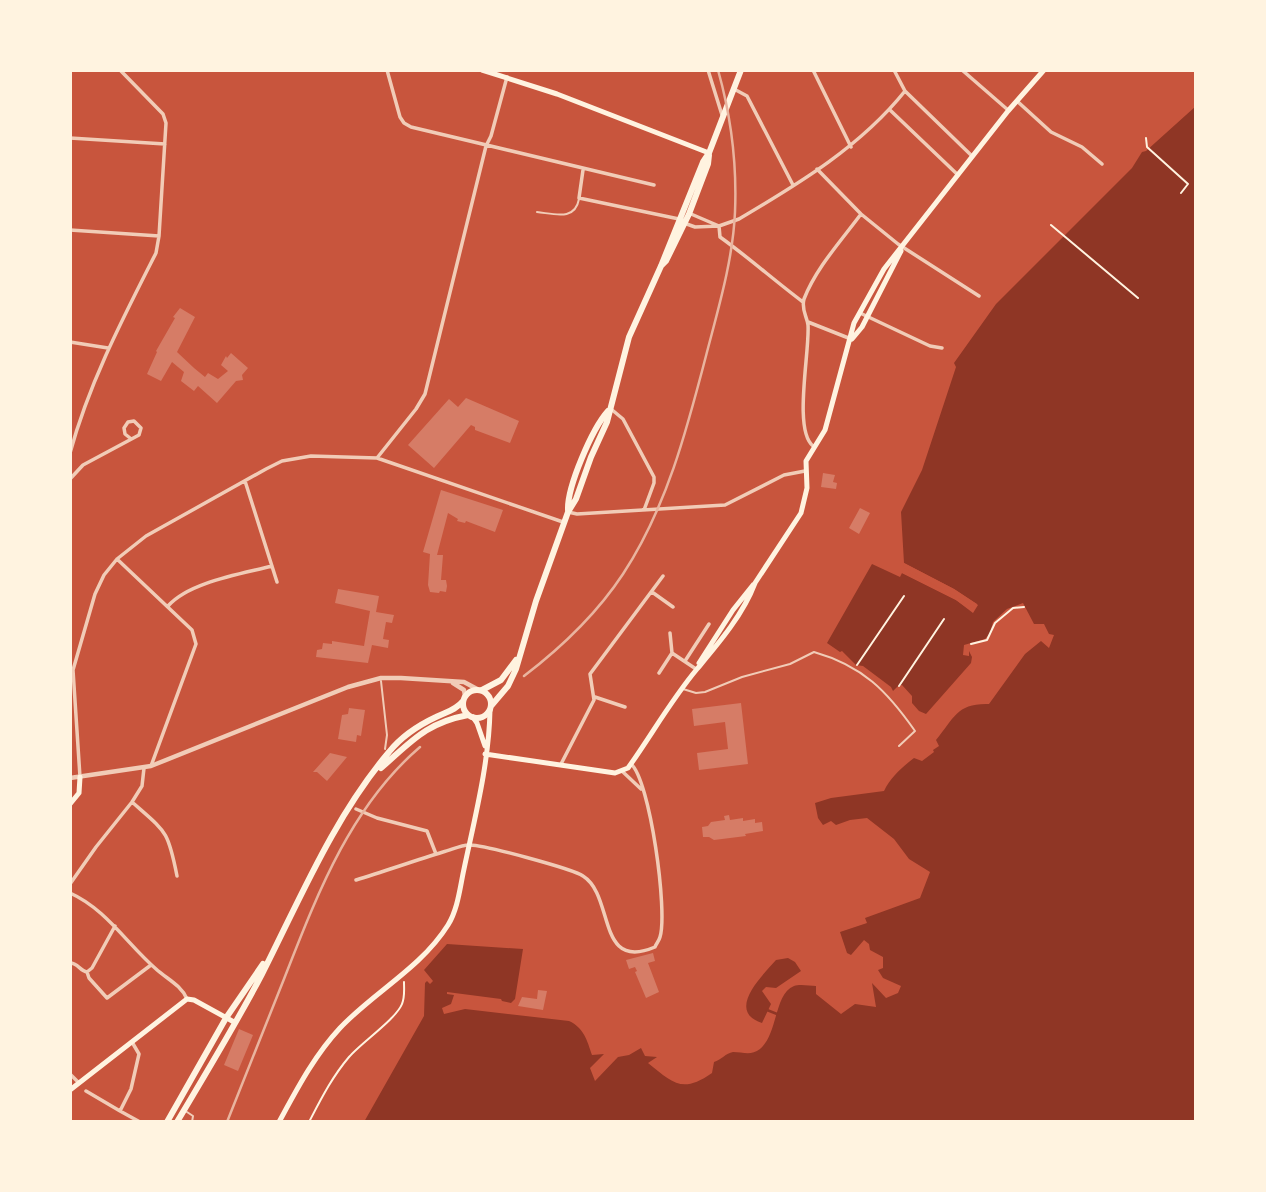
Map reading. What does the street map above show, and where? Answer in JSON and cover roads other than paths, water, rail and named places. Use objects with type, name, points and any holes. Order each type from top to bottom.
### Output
[{"type":"main road","points":[[482,70],[584,104],[709,153]]},
{"type":"main road","points":[[372,776],[422,731],[437,723],[470,716],[483,717],[508,686],[565,523],[569,496],[587,447],[610,408],[629,337],[682,220],[741,70]]},
{"type":"main road","points":[[485,752],[615,773],[624,772],[631,764],[801,513],[807,488],[806,461],[825,430],[852,332],[892,256],[1044,70]]},
{"type":"main road","points":[[682,220],[689,214],[708,164],[709,153]]},
{"type":"main road","points":[[852,339],[867,317],[902,247]]},
{"type":"main road","points":[[177,1122],[262,973],[332,838],[389,751],[435,717],[458,707],[468,692],[480,690],[502,680],[521,652]]},
{"type":"main road","points":[[279,1122],[321,1050],[341,1026],[403,974],[448,925],[458,897],[485,752],[490,708],[489,696],[480,690]]},
{"type":"main road","points":[[464,698],[463,706],[477,723],[485,752]]},
{"type":"main road","points":[[70,804],[79,793],[80,777]]},
{"type":"main road","points":[[166,1122],[226,1018],[272,951]]},
{"type":"main road","points":[[70,1090],[187,999],[194,1000],[234,1022]]},
{"type":"street","points":[[70,453],[108,348],[156,253],[159,236],[166,123],[163,114],[120,70]]},
{"type":"street","points":[[387,70],[393,99],[404,123],[411,127],[654,185]]},
{"type":"street","points":[[708,70],[718,110],[723,117]]},
{"type":"street","points":[[813,70],[850,147]]},
{"type":"street","points":[[894,70],[905,91],[972,156]]},
{"type":"street","points":[[962,70],[1008,111]]},
{"type":"street","points":[[966,75],[971,70]]},
{"type":"street","points":[[377,458],[425,394],[485,146],[491,136],[507,77]]},
{"type":"street","points":[[734,89],[747,96],[793,185]]},
{"type":"street","points":[[583,169],[579,198],[682,220],[695,227],[729,224],[850,147],[890,110],[905,91]]},
{"type":"street","points":[[1017,101],[1051,132],[1082,147],[1102,164]]},
{"type":"street","points":[[890,110],[958,175]]},
{"type":"street","points":[[70,138],[165,144]]},
{"type":"street","points":[[817,169],[861,214],[902,247],[979,296]]},
{"type":"street","points":[[689,214],[719,226]]},
{"type":"street","points":[[813,446],[804,435],[808,322],[803,302],[814,279],[861,214]]},
{"type":"street","points":[[719,226],[720,237],[736,246],[749,261],[803,302]]},
{"type":"street","points":[[70,230],[159,236]]},
{"type":"street","points":[[860,313],[930,346],[942,348]]},
{"type":"street","points":[[808,322],[852,339]]},
{"type":"street","points":[[70,342],[108,348]]},
{"type":"street","points":[[610,408],[623,419],[654,477],[644,510]]},
{"type":"street","points":[[70,479],[83,465],[136,437],[140,432],[139,425],[134,421],[128,422],[124,428],[125,434],[130,438]]},
{"type":"street","points":[[70,430],[76,431]]},
{"type":"street","points":[[80,777],[72,670],[99,584],[117,559],[146,536],[282,461],[294,458],[353,456],[377,458],[565,523]]},
{"type":"street","points":[[568,512],[577,514],[725,505],[784,475],[805,471]]},
{"type":"street","points":[[245,481],[277,582]]},
{"type":"street","points":[[117,559],[192,630],[196,644],[151,766]]},
{"type":"street","points":[[168,606],[175,598],[204,584],[272,566]]},
{"type":"street","points":[[561,764],[595,697],[590,674],[663,576]]},
{"type":"street","points":[[652,592],[673,607]]},
{"type":"street","points":[[685,662],[709,624]]},
{"type":"street","points":[[659,673],[672,653],[670,633]]},
{"type":"street","points":[[672,653],[696,669]]},
{"type":"street","points":[[70,778],[151,766],[348,687],[381,678],[464,682],[480,690]]},
{"type":"street","points":[[452,683],[464,690],[464,698]]},
{"type":"street","points":[[595,697],[625,707]]},
{"type":"street","points":[[356,880],[469,845],[578,873],[594,887],[614,942],[621,949],[635,952],[655,947],[660,937],[660,874],[650,818],[641,789],[641,778],[631,764]]},
{"type":"street","points":[[70,884],[132,802],[142,786],[144,768]]},
{"type":"street","points":[[624,772],[641,789]]},
{"type":"street","points":[[132,802],[165,831],[177,876]]},
{"type":"street","points":[[358,810],[427,831],[436,854]]},
{"type":"street","points":[[70,893],[89,904],[115,926],[151,965],[184,992],[187,999]]},
{"type":"street","points":[[87,972],[97,960],[115,926]]},
{"type":"street","points":[[70,963],[87,972],[107,998],[151,965]]},
{"type":"street","points":[[120,1111],[131,1090],[139,1054],[132,1042]]},
{"type":"street","points":[[70,1074],[79,1083]]},
{"type":"street","points":[[86,1091],[140,1122]]},
{"type":"lane","points":[[537,212],[566,215],[573,213],[579,198]]},
{"type":"lane","points":[[683,688],[695,693],[716,689],[742,677],[790,664],[814,652],[858,670],[892,698],[915,731],[899,746]]},
{"type":"lane","points":[[381,678],[387,735],[385,749]]},
{"type":"lane","points":[[176,1105],[193,1116],[192,1122]]},
{"type":"waterway","points":[[767,1010],[777,1014]]},
{"type":"railway","points":[[524,676],[578,629],[623,574],[652,522],[674,467],[721,300],[734,230],[734,158],[730,122],[718,70]]},
{"type":"railway","points":[[227,1122],[309,916],[338,854],[374,797],[395,771],[420,747]]}]
